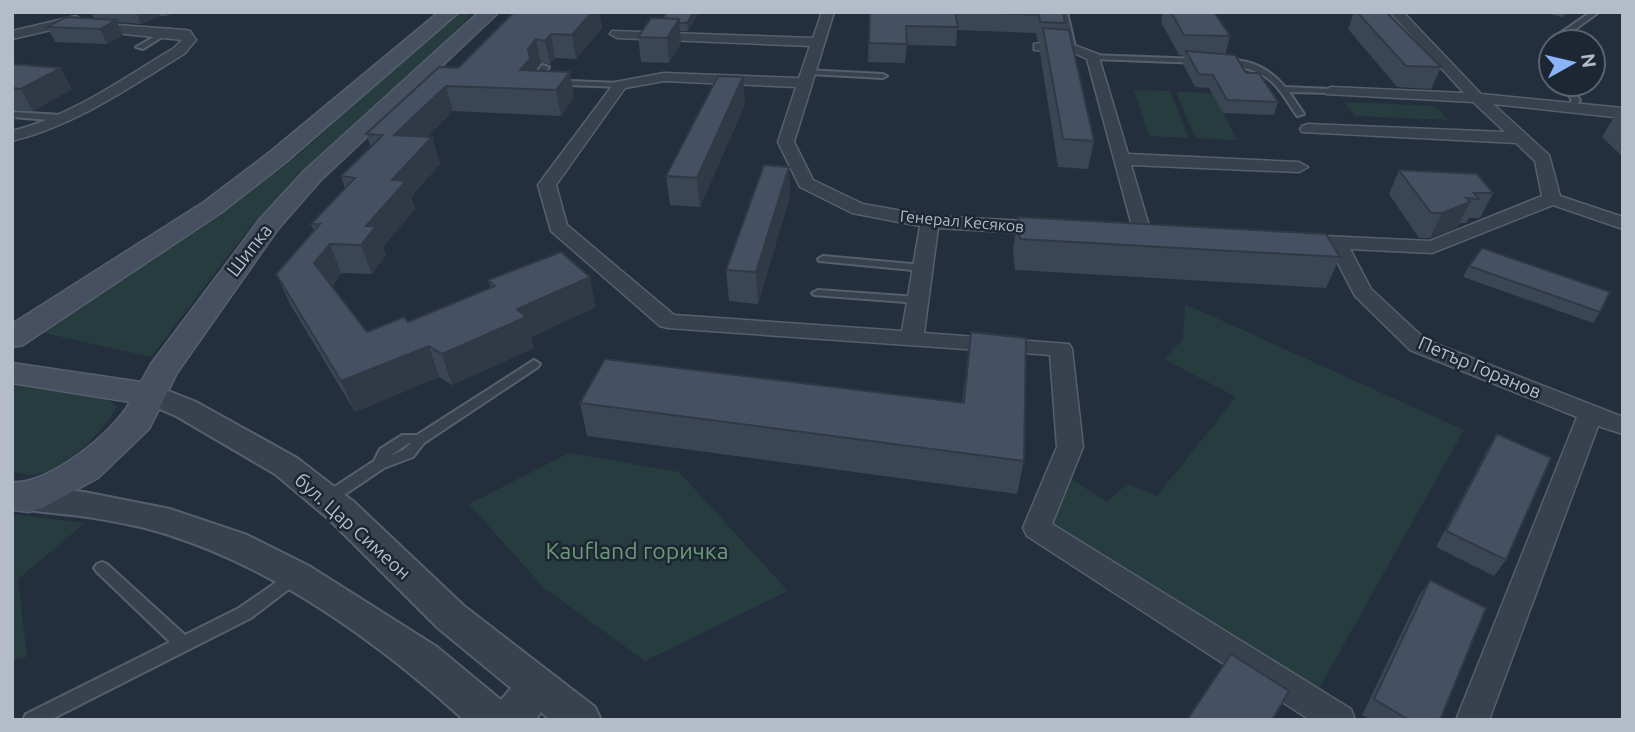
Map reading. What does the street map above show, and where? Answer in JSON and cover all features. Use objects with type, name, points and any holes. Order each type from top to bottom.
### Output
[{"type":"main road","points":[[12,338],[213,207],[278,158],[450,12]]},
{"type":"main road","name":"Шипка","points":[[20,497],[85,469],[137,421],[162,371],[269,223],[312,176],[490,12]]},
{"type":"main road","name":"бул. Цар Симеон","points":[[12,373],[151,394]]},
{"type":"street","points":[[12,35],[60,25],[95,12]]},
{"type":"street","name":"Генерал Кесяков","points":[[828,12],[786,142],[806,183],[858,209],[930,222],[1063,229]]},
{"type":"street","points":[[1396,12],[1477,98],[1524,138],[1543,159],[1552,199]]},
{"type":"street","points":[[12,136],[62,118],[179,51],[189,40],[185,34],[168,31],[60,25]]},
{"type":"street","points":[[617,34],[820,42]]},
{"type":"street","points":[[1039,47],[1086,51],[1093,57],[1143,233]]},
{"type":"street","points":[[807,78],[664,77],[620,85],[547,185],[558,227],[668,321],[1061,349],[1070,447],[1037,528],[1339,720]]},
{"type":"street","points":[[1331,91],[1477,98],[1623,113]]},
{"type":"street","points":[[1308,130],[1524,138]]},
{"type":"street","points":[[1121,159],[1299,167]]},
{"type":"street","points":[[1282,240],[1432,247],[1552,199],[1623,223]]},
{"type":"street","points":[[912,339],[930,222]]},
{"type":"street","name":"Петър Горанов","points":[[1337,243],[1362,292],[1418,345],[1623,426]]},
{"type":"street","name":"бул. Цар Симеон","points":[[151,394],[186,409],[285,466],[327,499],[451,617],[581,720]]},
{"type":"street","points":[[1472,720],[1591,413]]},
{"type":"street","points":[[20,497],[84,504],[170,522],[235,545],[296,576],[423,659],[494,720]]},
{"type":"street","points":[[509,720],[538,687]]},
{"type":"lane","points":[[1064,12],[1073,49]]},
{"type":"lane","points":[[1573,28],[1596,12]]},
{"type":"lane","points":[[140,47],[168,31]]},
{"type":"lane","points":[[1093,57],[1208,61]]},
{"type":"lane","points":[[1221,62],[1261,67],[1272,74],[1300,114]]},
{"type":"lane","points":[[545,67],[538,75],[541,82],[620,85]]},
{"type":"lane","points":[[807,78],[883,76]]},
{"type":"lane","points":[[1283,89],[1331,91]]},
{"type":"lane","points":[[1571,107],[1575,98]]},
{"type":"lane","points":[[12,114],[62,118]]},
{"type":"lane","points":[[823,259],[923,268]]},
{"type":"lane","points":[[818,293],[918,300]]},
{"type":"lane","points":[[327,499],[379,464],[385,452],[407,438],[419,440],[534,364]]},
{"type":"lane","points":[[102,568],[183,645]]},
{"type":"lane","points":[[32,720],[245,613],[296,576]]},
{"type":"green space","points":[[459,12],[473,12],[438,51],[299,175],[247,231],[151,357],[44,333],[228,209],[297,156]]},
{"type":"green space","points":[[1134,90],[1170,91],[1189,138],[1149,136]]},
{"type":"green space","points":[[1176,92],[1214,93],[1237,140],[1195,138]]},
{"type":"green space","points":[[1344,102],[1435,106],[1449,120],[1355,116]]},
{"type":"green space","points":[[1185,304],[1464,430],[1317,692],[1043,524],[1066,476],[1107,502],[1127,484],[1157,496],[1236,397],[1164,359],[1183,339]]},
{"type":"green space","points":[[12,384],[104,396],[117,407],[103,428],[70,458],[34,475],[12,472]]},
{"type":"green space","name":"Kaufland горичка","points":[[569,453],[679,472],[788,591],[645,661],[544,588],[469,504]]},
{"type":"green space","points":[[12,514],[85,523],[18,579],[27,657],[12,660]]},
{"type":"building","points":[[514,12],[592,12],[572,35],[551,34],[545,41],[536,39],[528,49],[530,59],[520,70],[570,72],[556,90],[446,86],[394,135],[432,137],[392,180],[406,181],[366,226],[376,226],[361,245],[330,244],[314,263],[367,332],[404,317],[408,322],[495,286],[488,280],[561,252],[590,277],[517,309],[526,317],[442,354],[429,346],[341,381],[276,274],[320,224],[311,224],[355,178],[341,176],[383,135],[366,134],[439,67],[458,68]]},
{"type":"building","points":[[667,12],[694,12],[687,23],[679,23],[679,19],[663,18]]},
{"type":"building","points":[[870,12],[955,12],[958,27],[906,26],[907,44],[869,43]]},
{"type":"building","points":[[978,12],[1063,12],[1065,23],[1040,22],[1039,15]]},
{"type":"building","points":[[1171,12],[1214,12],[1230,36],[1184,35]]},
{"type":"building","points":[[1357,12],[1386,12],[1441,67],[1406,66]]},
{"type":"building","points":[[66,17],[116,20],[100,29],[47,27]]},
{"type":"building","points":[[651,18],[679,19],[667,38],[638,37]]},
{"type":"building","points":[[1043,28],[1069,30],[1094,141],[1063,139]]},
{"type":"building","points":[[1186,51],[1235,55],[1246,73],[1259,73],[1278,102],[1227,100],[1213,75],[1199,74]]},
{"type":"building","points":[[12,64],[61,68],[21,89],[12,88]]},
{"type":"building","points":[[718,76],[743,77],[697,178],[666,176]]},
{"type":"building","points":[[764,165],[789,167],[756,272],[726,270]]},
{"type":"building","points":[[1399,170],[1477,174],[1493,193],[1474,193],[1479,199],[1466,198],[1470,202],[1442,213],[1431,213]]},
{"type":"building","points":[[1018,217],[1326,234],[1340,257],[1020,239]]},
{"type":"building","points":[[1482,248],[1610,292],[1600,312],[1469,266]]},
{"type":"building","points":[[971,332],[1026,338],[1024,461],[580,403],[605,359],[964,403]]},
{"type":"building","points":[[1497,434],[1551,458],[1506,560],[1446,531]]},
{"type":"building","points":[[1430,580],[1486,608],[1440,720],[1409,720],[1374,699]]},
{"type":"building","points":[[1231,654],[1289,691],[1272,720],[1187,720]]}]
